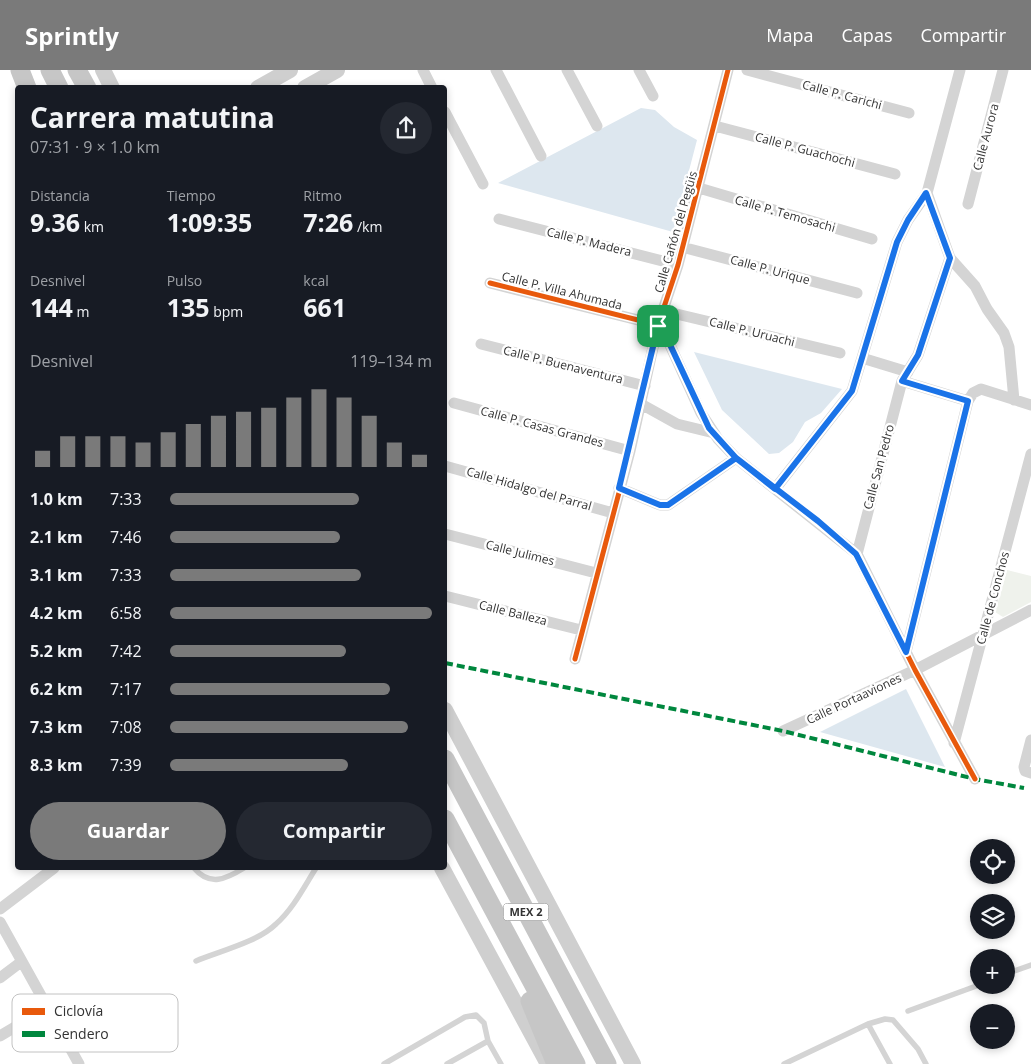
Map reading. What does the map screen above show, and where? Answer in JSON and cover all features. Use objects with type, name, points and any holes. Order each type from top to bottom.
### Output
[{"type":"highway","points":[[20,70],[25,85]]},
{"type":"highway","points":[[50,70],[58,85]]},
{"type":"highway","points":[[77,70],[84,85]]},
{"type":"highway","name":"MEX 2","points":[[447,763],[608,1064]]},
{"type":"highway","name":"MEX 2","points":[[447,824],[576,1064]]},
{"type":"highway","points":[[514,950],[534,1013],[556,1064]]},
{"type":"highway","points":[[581,1014],[616,1064]]},
{"type":"main road","points":[[16,70],[24,85]]},
{"type":"main road","points":[[103,70],[110,85]]},
{"type":"main road","points":[[276,83],[290,70]]},
{"type":"main road","points":[[311,85],[337,70]]},
{"type":"main road","points":[[447,714],[633,1064]]},
{"type":"main road","points":[[443,870],[548,1064]]},
{"type":"street","points":[[423,70],[430,85]]},
{"type":"street","points":[[496,70],[541,156]]},
{"type":"street","points":[[567,70],[597,126]]},
{"type":"street","points":[[639,70],[653,96]]},
{"type":"street","name":"Calle Cañón del Pegüis","points":[[574,660],[612,512],[630,451],[658,326],[678,265],[716,126],[728,70]]},
{"type":"street","name":"Calle P. Carichi","points":[[747,70],[909,113]]},
{"type":"street","points":[[775,489],[852,391],[897,242],[908,220],[926,193],[960,70]]},
{"type":"street","name":"Calle Aurora","points":[[968,204],[1003,70]]},
{"type":"street","points":[[447,116],[483,184]]},
{"type":"street","name":"Calle P. Guachochi","points":[[716,126],[895,174]]},
{"type":"street","name":"Calle P. Temosachi","points":[[699,188],[872,239]]},
{"type":"street","points":[[926,193],[950,258],[975,286],[987,309],[1004,333],[1009,347],[1014,400]]},
{"type":"street","name":"Calle P. Madera","points":[[499,219],[678,265]]},
{"type":"street","name":"Calle P. Urique","points":[[682,247],[858,293]]},
{"type":"street","name":"Calle San Pedro","points":[[856,554],[905,377],[918,355],[950,258]]},
{"type":"street","name":"Calle P. Villa Ahumada","points":[[490,283],[658,326]]},
{"type":"street","name":"Calle P. Uruachi","points":[[664,311],[840,353]]},
{"type":"street","points":[[658,326],[665,334],[701,413],[714,433],[736,458],[856,554],[915,670],[975,779]]},
{"type":"street","name":"Calle P. Buenaventura","points":[[481,344],[645,386]]},
{"type":"street","points":[[862,358],[968,401]]},
{"type":"street","points":[[906,652],[968,401],[972,393],[981,390],[1031,405]]},
{"type":"street","name":"Calle P. Casas Grandes","points":[[454,403],[630,451]]},
{"type":"street","points":[[641,404],[677,424],[714,433]]},
{"type":"street","name":"Calle de Conchos","points":[[954,743],[985,633],[1031,454]]},
{"type":"street","points":[[619,488],[660,505],[668,505],[736,458]]},
{"type":"street","name":"Calle Hidalgo del Parral","points":[[447,467],[612,512]]},
{"type":"street","name":"Calle Julimes","points":[[447,535],[596,573]]},
{"type":"street","name":"Calle Balleza","points":[[447,596],[582,630]]},
{"type":"street","name":"Calle Portaaviones","points":[[783,731],[915,670],[1031,610]]},
{"type":"street","points":[[1028,772],[1031,740]]},
{"type":"street","points":[[0,909],[51,870]]},
{"type":"street","points":[[0,922],[38,994]]},
{"type":"street","points":[[0,978],[21,962]]},
{"type":"street","points":[[0,1036],[12,1029]]},
{"type":"street","points":[[72,1052],[79,1064]]},
{"type":"lane","points":[[196,870],[199,874],[216,881],[240,870]]},
{"type":"lane","points":[[196,961],[261,935],[275,925],[287,912],[315,870]]},
{"type":"lane","points":[[1015,971],[1031,965]]},
{"type":"lane","points":[[908,1011],[970,988]]},
{"type":"lane","points":[[384,1064],[466,1017],[476,1015],[484,1023],[488,1041],[501,1064]]},
{"type":"lane","points":[[784,1064],[868,1024],[885,1019],[893,1020],[918,1049],[926,1064]]},
{"type":"lane","points":[[868,1024],[890,1064]]},
{"type":"lane","points":[[447,1064],[488,1041]]},
{"type":"shaded area","points":[[641,108],[655,110],[674,127],[697,140],[673,232],[498,183]]},
{"type":"shaded area","points":[[694,352],[842,389],[821,413],[805,422],[793,442],[779,453],[769,454],[722,410]]},
{"type":"shaded area","points":[[1007,570],[1031,576],[1031,602],[1003,617],[995,612]]},
{"type":"shaded area","points":[[906,689],[945,767],[820,732]]},
{"type":"marked path","points":[[447,663],[783,731],[975,779],[1024,788]]},
{"type":"cycle path","points":[[575,659],[630,451],[658,325],[678,265],[728,70]]},
{"type":"cycle path","points":[[490,283],[658,325],[665,334],[701,413],[718,439],[736,458],[857,554],[915,670],[975,779]]},
{"type":"route","points":[[658,326],[630,451],[619,488],[660,505],[668,505],[736,458],[775,489],[852,391],[888,266],[908,220],[926,193],[950,258],[918,355],[902,381],[968,401],[906,652],[856,554],[818,521],[775,489],[736,458],[718,440],[701,413],[665,334],[658,326]]}]
